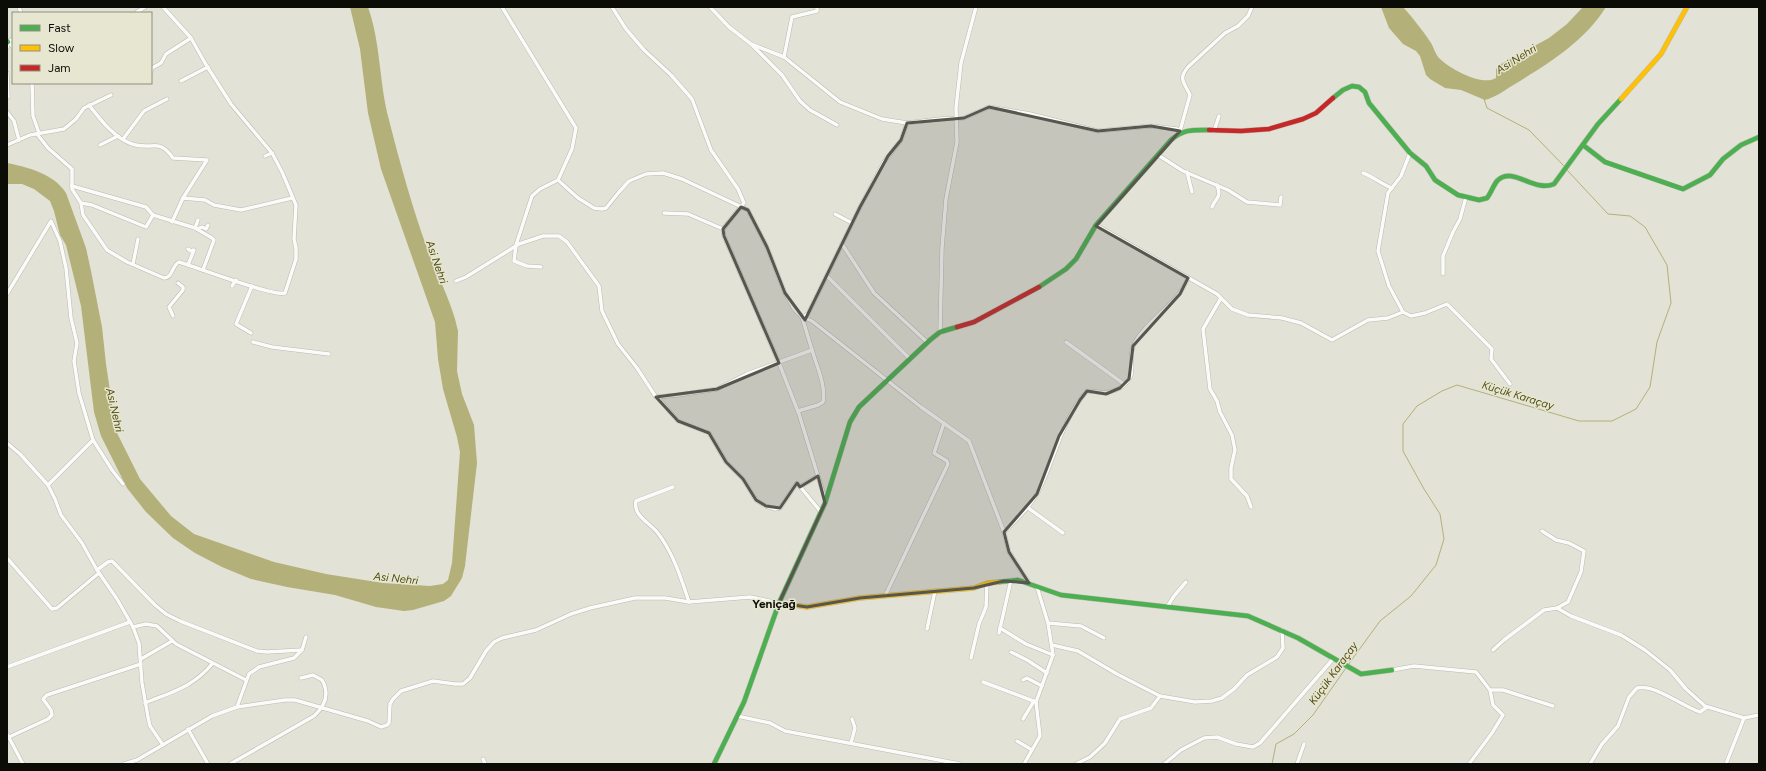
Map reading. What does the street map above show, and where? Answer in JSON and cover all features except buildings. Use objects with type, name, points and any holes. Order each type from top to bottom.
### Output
[{"type":"street","points":[[137,12],[145,7]]},
{"type":"street","points":[[32,84],[33,116],[38,134],[48,148],[72,169],[72,189],[81,203],[83,215],[106,250],[133,264],[166,278],[171,275],[177,263],[188,265],[279,294],[286,291],[296,258],[294,239],[296,205],[282,172],[272,153],[231,104],[191,38],[163,7]]},
{"type":"street","points":[[502,7],[576,128],[572,149],[558,180],[540,189],[532,196],[516,245],[514,261],[527,266],[541,266]]},
{"type":"street","points":[[612,7],[626,29],[644,50],[692,99],[711,150],[738,189],[744,203],[723,229]]},
{"type":"street","points":[[710,7],[729,27],[751,44],[782,75],[800,101],[820,116],[837,125]]},
{"type":"street","points":[[784,57],[792,17],[817,11],[817,7]]},
{"type":"street","points":[[940,332],[942,248],[946,199],[957,142],[956,118],[961,63],[976,7]]},
{"type":"street","points":[[714,764],[744,702],[779,603],[825,503],[850,422],[859,407],[888,381],[927,342],[940,332],[974,322],[1038,287],[1066,269],[1076,259],[1096,225],[1179,132],[1190,95],[1182,80],[1183,73],[1225,33],[1238,26],[1248,16],[1252,7]]},
{"type":"street","points":[[751,44],[784,57],[840,102],[873,117],[907,123],[964,118],[990,107],[1030,114],[1098,131],[1151,126],[1177,129],[1179,132],[1190,130],[1214,131],[1269,129],[1303,119],[1316,113],[1343,90],[1352,86],[1359,87],[1365,92],[1369,103],[1410,153],[1426,166],[1435,180],[1442,186],[1466,197],[1479,200],[1488,198],[1497,181],[1510,176],[1544,187],[1553,185],[1598,124],[1661,54],[1686,7]]},
{"type":"street","points":[[152,68],[161,63],[166,54],[191,38]]},
{"type":"street","points":[[7,48],[9,41]]},
{"type":"street","points":[[181,81],[208,67]]},
{"type":"street","points":[[7,73],[8,97]]},
{"type":"street","points":[[7,145],[38,134],[64,129],[76,119],[88,105],[111,95]]},
{"type":"street","points":[[123,139],[144,111],[167,99]]},
{"type":"street","points":[[88,105],[118,136],[132,144],[161,146],[168,151],[173,158],[207,160],[183,198],[172,222]]},
{"type":"street","points":[[7,112],[14,121],[19,140]]},
{"type":"street","points":[[1214,131],[1219,116]]},
{"type":"street","points":[[802,317],[808,314],[852,223],[884,162],[901,140],[907,123]]},
{"type":"street","points":[[100,145],[118,136]]},
{"type":"street","points":[[1582,146],[1605,162],[1683,189],[1710,175],[1723,159],[1741,145],[1759,137]]},
{"type":"street","points":[[266,156],[272,153]]},
{"type":"street","points":[[1410,153],[1401,176],[1388,193],[1378,251],[1389,286],[1403,312],[1411,316],[1425,313],[1447,304],[1492,349],[1491,359],[1510,384]]},
{"type":"street","points":[[1158,155],[1187,172],[1228,190],[1247,202],[1280,205],[1281,197]]},
{"type":"street","points":[[1187,172],[1192,192]]},
{"type":"street","points":[[558,180],[578,198],[594,208],[602,209],[606,208],[629,182],[646,174],[663,173],[682,179],[748,210],[767,247],[785,293],[794,309],[802,317],[812,321],[888,381],[969,441],[1004,532],[1009,552],[1029,583]]},
{"type":"street","points":[[1363,173],[1374,177],[1385,186],[1392,188]]},
{"type":"street","points":[[1212,207],[1219,196],[1217,185]]},
{"type":"street","points":[[72,186],[146,207],[153,215],[172,222],[196,228],[214,240],[203,270]]},
{"type":"street","points":[[1443,274],[1443,256],[1460,219],[1466,197]]},
{"type":"street","points":[[183,198],[205,200],[214,205],[241,210],[292,198]]},
{"type":"street","points":[[81,203],[92,205],[146,228],[153,215]]},
{"type":"street","points":[[664,213],[688,214],[723,229]]},
{"type":"street","points":[[835,214],[852,223]]},
{"type":"street","points":[[196,228],[198,220]]},
{"type":"street","points":[[7,294],[51,221],[60,241],[66,268],[71,318],[77,343],[74,361],[79,393],[93,440],[112,470],[123,484]]},
{"type":"street","points":[[1096,225],[1217,294],[1232,309],[1248,315],[1282,318],[1302,323],[1332,340],[1368,320],[1388,318],[1403,312]]},
{"type":"street","points":[[196,228],[202,227],[206,229],[208,226]]},
{"type":"street","points":[[723,229],[726,242],[779,363],[798,411],[825,499]]},
{"type":"street","points":[[456,280],[466,277],[516,245],[543,236],[556,235],[567,242],[599,286],[602,311],[618,344],[637,368],[656,397],[678,421],[709,433],[726,462],[743,479],[756,500],[766,506],[775,509],[780,508],[797,483],[820,512]]},
{"type":"street","points":[[133,264],[138,239]]},
{"type":"street","points":[[842,244],[874,294],[927,342]]},
{"type":"street","points":[[188,249],[192,251],[194,250],[188,265]]},
{"type":"street","points":[[827,276],[910,359]]},
{"type":"street","points":[[1004,532],[1037,494],[1049,467],[1059,436],[1080,400],[1088,391],[1106,394],[1120,388],[1129,379],[1132,373],[1133,346],[1139,336],[1180,294],[1188,278]]},
{"type":"street","points":[[232,286],[236,280]]},
{"type":"street","points":[[173,316],[169,307],[183,290],[183,287],[178,284]]},
{"type":"street","points":[[251,333],[236,324],[252,286]]},
{"type":"street","points":[[1221,298],[1203,329],[1210,390],[1217,400],[1220,412],[1232,435],[1235,450],[1231,468],[1232,479],[1247,496],[1251,507]]},
{"type":"street","points":[[798,411],[818,405],[823,402],[824,396],[822,382],[802,317]]},
{"type":"street","points":[[254,342],[272,347],[329,354]]},
{"type":"street","points":[[1066,342],[1124,384]]},
{"type":"street","points":[[656,397],[717,389],[747,374],[812,350]]},
{"type":"street","points":[[885,596],[948,464],[947,461],[934,453],[944,423]]},
{"type":"street","points":[[48,485],[93,440]]},
{"type":"street","points":[[7,443],[20,454],[48,485],[61,515],[82,543],[98,572],[133,627],[139,643],[145,703],[150,726],[163,745]]},
{"type":"street","points":[[800,487],[818,476]]},
{"type":"street","points":[[673,487],[636,501],[635,507],[637,513],[655,529],[664,541],[682,579],[689,602]]},
{"type":"street","points":[[1027,507],[1063,534]]},
{"type":"street","points":[[1493,650],[1544,610],[1557,608],[1568,602],[1581,572],[1584,551],[1569,542],[1556,540],[1542,531]]},
{"type":"street","points":[[7,558],[52,609],[57,608],[108,562],[112,561],[155,605],[166,614],[212,634],[257,651],[267,652],[302,650]]},
{"type":"street","points":[[999,633],[1011,580]]},
{"type":"street","points":[[124,764],[137,760],[212,716],[237,707],[295,700],[384,727],[389,723],[390,704],[396,695],[401,691],[433,681],[463,684],[470,678],[486,651],[494,642],[502,638],[536,630],[571,614],[590,608],[635,598],[665,598],[689,602],[750,597],[807,607],[860,598],[974,588],[987,583],[1011,580],[1029,583],[1061,595],[1248,616],[1282,630],[1322,651],[1352,671],[1361,674],[1414,666],[1476,672],[1490,690],[1493,705],[1503,715],[1492,733],[1469,764]]},
{"type":"street","points":[[1167,607],[1186,582]]},
{"type":"street","points":[[971,658],[979,624],[986,607],[987,583]]},
{"type":"street","points":[[1023,719],[1035,701],[1053,655],[1048,623],[1037,587]]},
{"type":"street","points":[[927,629],[936,592]]},
{"type":"street","points":[[1557,608],[1571,616],[1621,635],[1645,650],[1670,670],[1686,689],[1707,707],[1744,718],[1759,715]]},
{"type":"street","points":[[7,667],[130,622]]},
{"type":"street","points":[[1048,623],[1081,626],[1104,638]]},
{"type":"street","points":[[133,627],[152,624],[162,630],[172,641],[212,664],[246,680]]},
{"type":"street","points":[[1000,628],[1026,644],[1053,655]]},
{"type":"street","points":[[1052,645],[1078,650],[1117,674],[1160,696],[1195,702],[1212,701],[1222,698],[1234,689],[1247,675],[1277,657],[1283,648],[1282,630]]},
{"type":"street","points":[[237,707],[246,680],[253,670],[289,660],[298,655],[302,650],[306,637]]},
{"type":"street","points":[[141,658],[172,641]]},
{"type":"street","points":[[1011,652],[1028,660],[1047,673]]},
{"type":"street","points":[[1164,764],[1181,750],[1204,738],[1217,738],[1236,744],[1254,747],[1260,743],[1333,659]]},
{"type":"street","points":[[23,764],[8,735],[48,719],[52,715],[51,710],[43,699],[47,696],[141,664]]},
{"type":"street","points":[[145,703],[190,685],[204,674],[212,664]]},
{"type":"street","points":[[230,764],[314,716],[323,708],[325,691],[322,680],[313,675],[301,678]]},
{"type":"street","points":[[1023,680],[1027,678],[1042,686]]},
{"type":"street","points":[[983,682],[1035,701]]},
{"type":"street","points":[[1590,764],[1602,744],[1618,726],[1629,697],[1636,688],[1654,689],[1690,709],[1700,712],[1707,707]]},
{"type":"street","points":[[1490,690],[1503,690],[1553,706]]},
{"type":"street","points":[[1076,764],[1090,757],[1105,743],[1120,719],[1151,708],[1160,696]]},
{"type":"street","points":[[1024,764],[1040,736],[1035,701]]},
{"type":"street","points":[[737,716],[770,722],[779,726],[785,731],[958,764]]},
{"type":"street","points":[[1726,764],[1744,718]]},
{"type":"street","points":[[851,744],[855,728],[852,719]]},
{"type":"street","points":[[188,729],[208,764]]},
{"type":"street","points":[[1017,741],[1032,750]]},
{"type":"street","points":[[1297,764],[1304,744]]},
{"type":"street","points":[[483,759],[485,764]]},
{"type":"street","points":[[137,760],[139,764]]},
{"type":"highlighted area","points":[[989,107],[1098,131],[1151,126],[1180,131],[1096,226],[1188,278],[1180,294],[1133,346],[1129,379],[1120,388],[1106,394],[1087,391],[1080,400],[1059,436],[1037,494],[1004,532],[1009,552],[1029,583],[1004,581],[974,588],[860,598],[807,607],[779,603],[825,503],[818,476],[800,487],[797,483],[780,508],[766,506],[756,500],[743,479],[726,462],[709,433],[678,421],[656,397],[717,389],[779,363],[724,236],[723,229],[741,207],[748,210],[767,247],[785,293],[805,320],[860,207],[888,156],[901,140],[907,123],[964,118]]},
{"type":"water","points":[[350,7],[368,7],[378,49],[383,92],[402,169],[416,217],[455,319],[458,331],[457,371],[462,394],[474,425],[477,463],[465,566],[462,578],[451,596],[444,601],[413,610],[404,611],[376,607],[335,595],[251,579],[222,567],[195,553],[173,538],[146,512],[127,488],[101,436],[94,412],[81,306],[66,245],[60,235],[50,201],[34,189],[22,184],[7,184],[7,163],[32,169],[48,176],[61,186],[66,193],[86,248],[91,271],[102,327],[116,431],[140,479],[171,516],[194,534],[274,562],[326,574],[383,583],[430,586],[443,584],[448,580],[452,563],[460,452],[443,389],[438,359],[435,322],[381,169],[368,113],[360,49]]},
{"type":"water","name":"Asi Nehri","points":[[1381,7],[1403,7],[1425,34],[1438,57],[1449,66],[1466,75],[1482,80],[1490,80],[1496,78],[1496,69],[1501,64],[1549,38],[1567,24],[1583,7],[1606,7],[1587,31],[1565,51],[1504,91],[1485,100],[1461,90],[1445,88],[1430,79],[1426,75],[1420,56],[1416,51],[1403,44],[1389,28]]},
{"type":"waterway","name":"Küçük Karaçay","points":[[1484,99],[1487,108],[1529,130],[1565,167]]},
{"type":"waterway","name":"Küçük Karaçay","points":[[1348,665],[1380,621],[1411,596],[1436,565],[1444,539],[1440,514],[1403,451],[1403,424],[1417,406],[1442,391],[1457,385],[1579,421],[1612,421],[1636,409],[1650,387],[1657,342],[1671,303],[1667,265],[1645,227],[1630,216],[1608,214],[1567,170]]},
{"type":"waterway","name":"Küçük Karaçay","points":[[1272,764],[1276,744],[1294,734],[1313,715],[1346,668]]},
{"type":"traffic: fast","points":[[1333,98],[1343,90],[1352,86],[1359,87],[1365,92],[1369,103],[1410,153],[1426,166],[1435,180],[1458,195],[1479,200],[1487,198],[1497,181],[1503,177],[1516,177],[1531,183],[1546,186],[1554,184],[1598,124],[1621,99]]},
{"type":"traffic: fast","points":[[1039,287],[1066,269],[1076,259],[1096,225],[1171,140],[1184,132],[1209,130]]},
{"type":"traffic: fast","points":[[1583,145],[1605,162],[1683,189],[1710,175],[1723,159],[1741,145],[1759,137]]},
{"type":"traffic: fast","points":[[714,764],[744,702],[779,603],[825,503],[850,422],[859,407],[930,340],[940,332],[957,327]]},
{"type":"traffic: fast","points":[[999,582],[1018,580],[1061,595],[1248,616],[1298,638],[1361,674],[1392,670]]},
{"type":"traffic: slow","points":[[1621,99],[1661,54],[1687,7]]},
{"type":"traffic: slow","points":[[779,603],[807,607],[860,598],[974,588],[987,583],[999,582]]},
{"type":"traffic: jam","points":[[1209,130],[1241,131],[1269,129],[1303,119],[1316,113],[1333,98]]},
{"type":"traffic: jam","points":[[957,327],[974,322],[1039,287]]},
{"type":"district","name":"Yeniçağ","points":[[774,604]]}]
